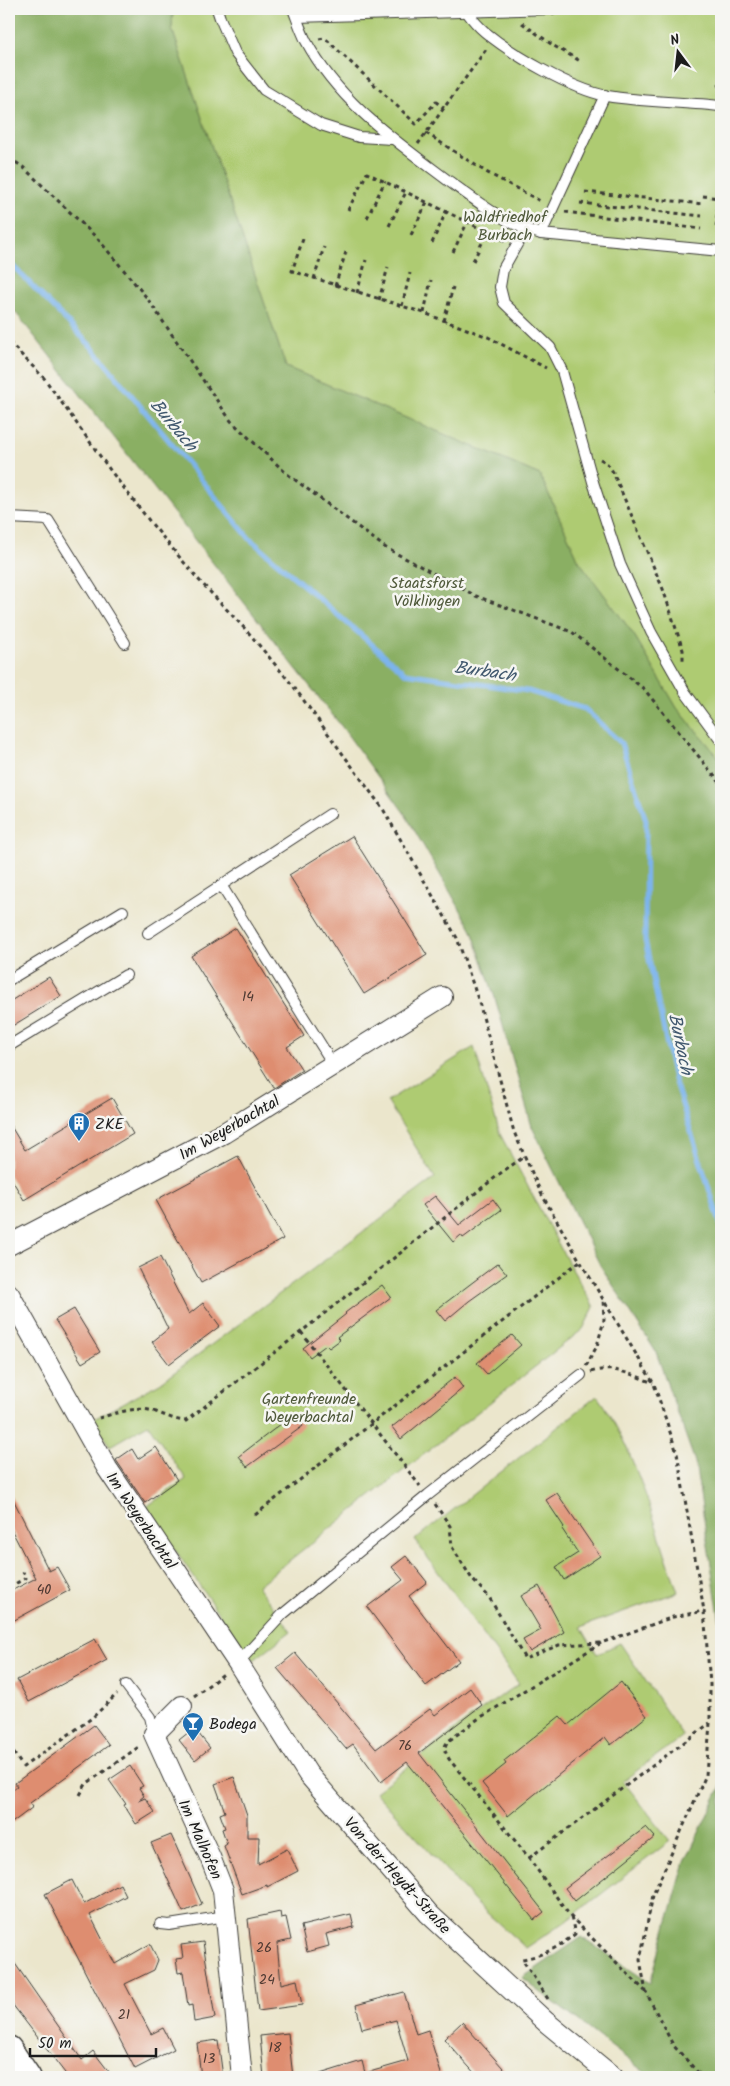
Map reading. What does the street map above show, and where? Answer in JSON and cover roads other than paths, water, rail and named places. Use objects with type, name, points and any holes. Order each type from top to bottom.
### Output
[{"type":"street","name":"Im Weyerbachtal","points":[[9,1245],[224,1132],[442,997]]},
{"type":"street","name":"Im Weyerbachtal","points":[[9,1294],[107,1468],[233,1666]]},
{"type":"street","name":"Von-der-Heydt-Straße","points":[[233,1666],[308,1774],[422,1907],[546,2022],[613,2077]]},
{"type":"street","points":[[154,1734],[182,1706]]},
{"type":"street","name":"Im Malhofen","points":[[154,1734],[218,1874],[223,1890],[242,2077]]},
{"type":"street","points":[[9,2049],[28,2077]]},
{"type":"lane","points":[[218,9],[235,53],[264,90],[321,125],[359,137],[392,139]]},
{"type":"lane","points":[[552,9],[466,12],[295,13],[306,41],[355,107],[392,139],[492,211],[525,230],[541,234],[721,251]]},
{"type":"lane","points":[[466,12],[484,31],[540,69],[605,96],[721,106]]},
{"type":"lane","points":[[541,234],[549,207],[605,96]]},
{"type":"lane","points":[[525,230],[503,269],[500,287],[504,303],[550,347],[562,371],[600,506],[620,564],[651,632],[685,692],[721,740]]},
{"type":"lane","points":[[9,518],[48,520],[126,643]]},
{"type":"lane","points":[[148,933],[330,814]]},
{"type":"lane","points":[[221,885],[333,1064]]},
{"type":"lane","points":[[9,980],[123,911]]},
{"type":"lane","points":[[9,1046],[126,975]]},
{"type":"lane","points":[[233,1666],[283,1614],[428,1495],[581,1375]]},
{"type":"lane","points":[[126,1685],[150,1717],[154,1734]]},
{"type":"lane","points":[[160,1924],[169,1925],[226,1916]]},
{"type":"waterway","name":"Burbach","points":[[9,262],[91,346],[250,539],[405,673],[528,691],[585,709],[621,743],[646,820],[645,940],[674,1079],[721,1226]]},
{"type":"place","name":"ZKE","points":[[79,1142]]},
{"type":"place","name":"Bodega","points":[[193,1742]]},
{"type":"park label","name":"Waldfriedhof Burbach","points":[[505,225]]},
{"type":"park label","name":"Staatsforst Völklingen","points":[[427,591]]},
{"type":"park label","name":"Gartenfreunde Weyerbachtal","points":[[309,1407]]}]
